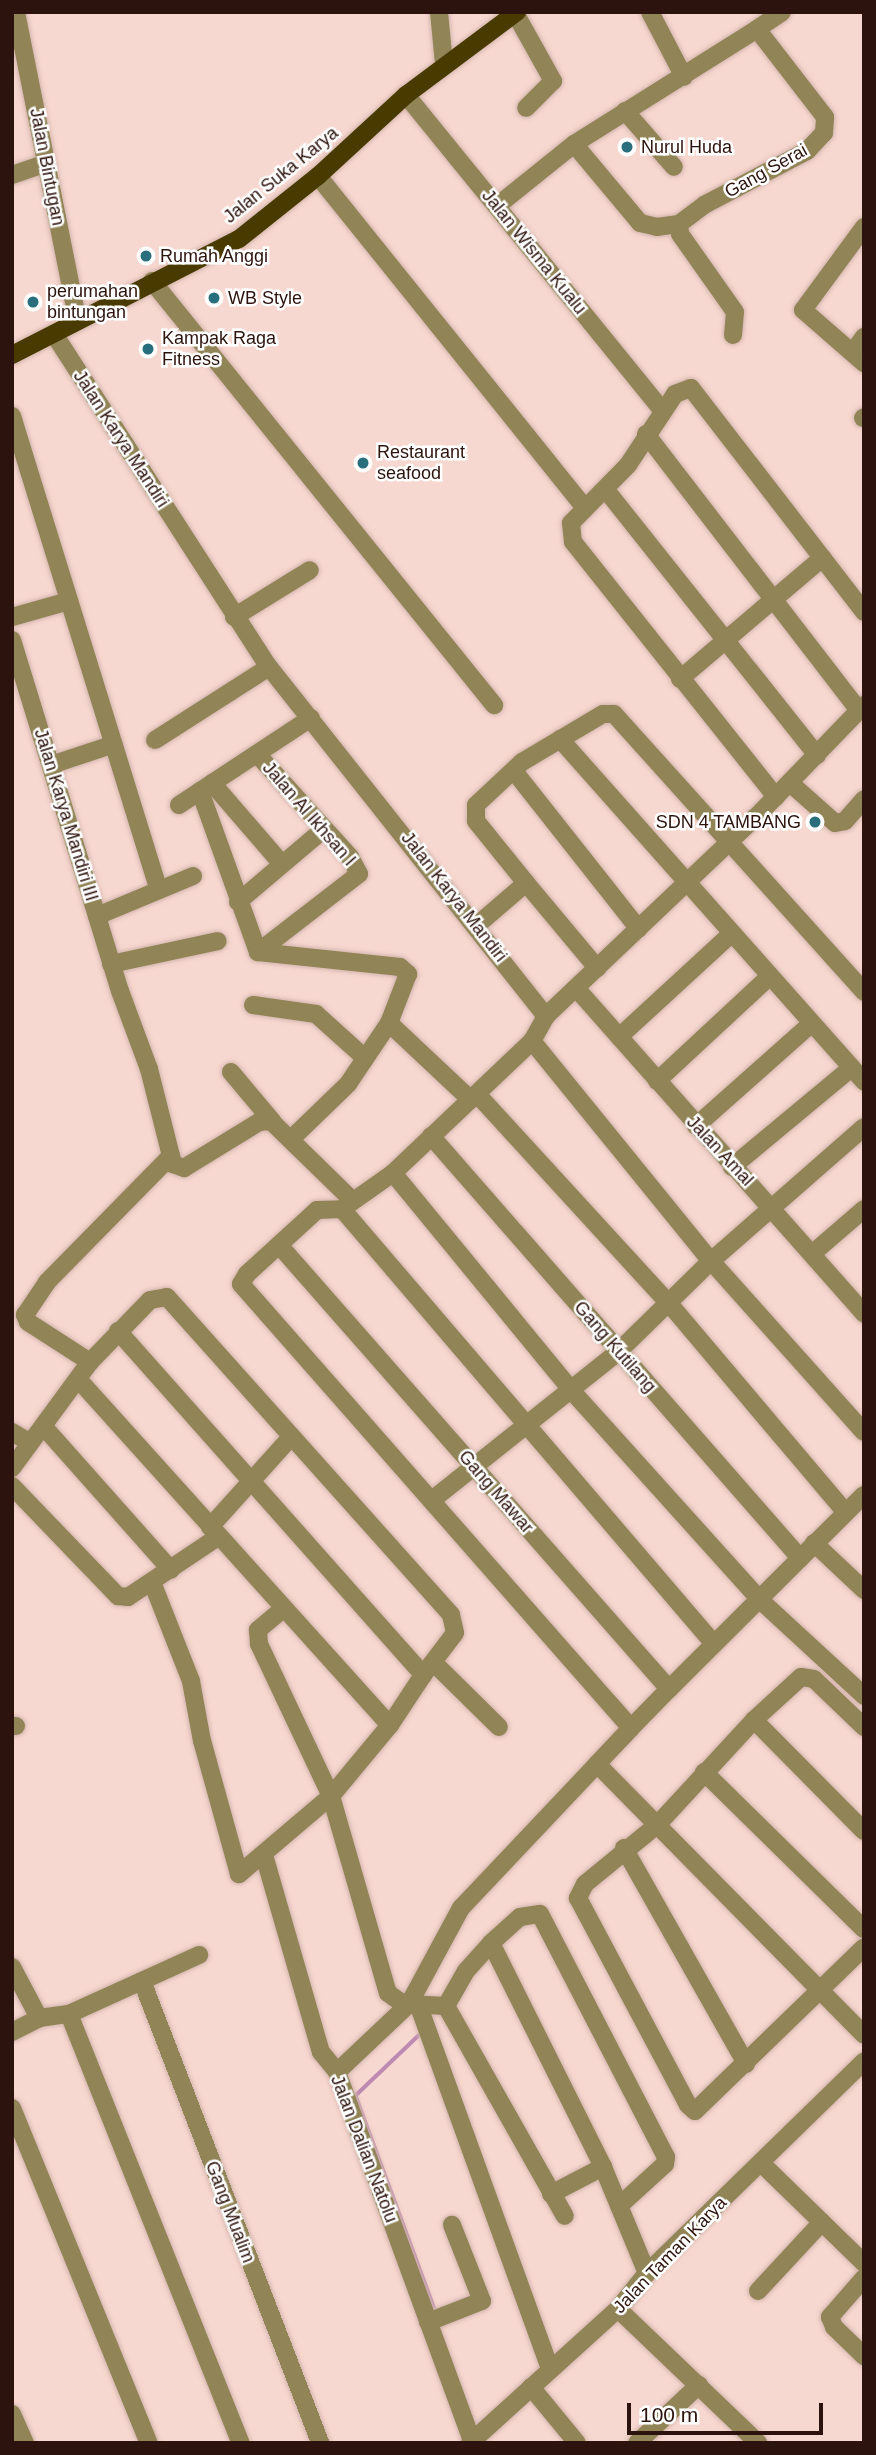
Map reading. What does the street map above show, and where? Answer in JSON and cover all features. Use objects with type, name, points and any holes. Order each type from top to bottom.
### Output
[{"type":"main road","name":"Jalan Suka Karya","points":[[12,355],[152,281],[239,239],[318,176],[406,95],[516,13]]},
{"type":"street","name":"Jalan Bintugan","points":[[16,12],[78,321]]},
{"type":"street","points":[[439,12],[444,65]]},
{"type":"street","points":[[650,12],[684,77]]},
{"type":"street","points":[[497,206],[574,144],[684,77],[782,12]]},
{"type":"street","points":[[516,13],[553,81],[526,108]]},
{"type":"street","name":"Gang Serai","points":[[679,224],[704,205],[807,151],[826,129],[817,107],[757,29]]},
{"type":"street","name":"Jalan Wisma Kualu","points":[[406,95],[662,410]]},
{"type":"street","points":[[625,111],[674,167]]},
{"type":"street","points":[[574,144],[640,223],[657,227],[679,224],[680,234],[735,312],[733,335]]},
{"type":"street","points":[[12,176],[46,163]]},
{"type":"street","points":[[318,176],[584,507]]},
{"type":"street","points":[[864,227],[803,310],[809,321],[858,358],[864,337]]},
{"type":"street","points":[[152,281],[494,705]]},
{"type":"street","name":"Jalan Karya Mandiri","points":[[54,334],[234,617],[269,667],[546,1016]]},
{"type":"street","points":[[776,797],[680,679],[571,537],[571,523],[584,507],[606,490],[628,466],[662,410],[679,390],[688,387],[697,392],[864,612]]},
{"type":"street","points":[[12,416],[159,890]]},
{"type":"street","points":[[627,1723],[242,1287],[243,1278],[322,1207],[347,1204],[393,1173],[532,1041],[546,1016],[730,842],[862,708],[772,600],[646,434]]},
{"type":"street","points":[[606,490],[817,755]]},
{"type":"street","points":[[680,679],[822,558]]},
{"type":"street","points":[[234,617],[310,570]]},
{"type":"street","points":[[12,617],[69,601]]},
{"type":"street","name":"Jalan Karya Mandiri III","points":[[12,640],[111,964],[149,1069],[171,1156]]},
{"type":"street","points":[[155,740],[269,667]]},
{"type":"street","points":[[597,968],[474,816],[481,798],[514,771],[559,739],[603,714],[618,716],[730,842],[858,972],[864,992]]},
{"type":"street","points":[[179,805],[311,718]]},
{"type":"street","points":[[559,739],[849,1069],[864,1082]]},
{"type":"street","points":[[51,765],[114,744]]},
{"type":"street","name":"Jalan Al Ikhsan I","points":[[257,754],[353,861],[358,876],[258,952]]},
{"type":"street","points":[[514,771],[639,929]]},
{"type":"street","points":[[790,783],[835,823],[845,821],[864,799]]},
{"type":"street","points":[[206,787],[282,864]]},
{"type":"street","points":[[206,787],[237,902],[258,952],[400,967],[409,980],[389,1023],[348,1084],[292,1138]]},
{"type":"street","points":[[237,902],[324,829]]},
{"type":"street","points":[[97,916],[193,876]]},
{"type":"street","points":[[476,926],[526,883]]},
{"type":"street","points":[[619,1037],[731,934]]},
{"type":"street","points":[[111,964],[218,941]]},
{"type":"street","points":[[657,1081],[769,977]]},
{"type":"street","name":"Jalan Amal","points":[[576,988],[732,1167],[774,1207],[813,1253],[858,1293],[864,1314]]},
{"type":"street","points":[[253,1005],[316,1014],[365,1058]]},
{"type":"street","points":[[389,1023],[474,1097],[667,1301],[845,1512]]},
{"type":"street","points":[[696,1126],[811,1024]]},
{"type":"street","points":[[532,1041],[711,1261],[864,1432]]},
{"type":"street","points":[[732,1167],[849,1069]]},
{"type":"street","points":[[231,1072],[273,1122],[292,1138],[347,1204],[526,1428],[714,1644]]},
{"type":"street","points":[[171,1156],[173,1164],[184,1168],[259,1122],[273,1122]]},
{"type":"street","points":[[432,1500],[476,1469],[618,1351],[667,1301],[864,1127]]},
{"type":"street","name":"Gang Kutilang","points":[[431,1136],[800,1558]]},
{"type":"street","points":[[90,1362],[28,1322],[25,1315],[47,1282],[171,1156]]},
{"type":"street","points":[[393,1173],[572,1390],[759,1599],[864,1696]]},
{"type":"street","points":[[813,1253],[864,1209]]},
{"type":"street","name":"Gang Mawar","points":[[279,1245],[669,1689]]},
{"type":"street","points":[[12,1468],[90,1362],[118,1331],[149,1300],[167,1297],[452,1615],[455,1633],[390,1726],[331,1796],[239,1874],[202,1741],[191,1681],[152,1582]]},
{"type":"street","points":[[118,1331],[249,1482],[429,1669],[499,1727]]},
{"type":"street","points":[[78,1378],[390,1726]]},
{"type":"street","points":[[44,1427],[171,1570]]},
{"type":"street","points":[[12,1432],[30,1443]]},
{"type":"street","points":[[12,1486],[110,1591],[128,1597],[171,1570],[214,1532],[249,1482],[292,1436]]},
{"type":"street","points":[[337,2072],[414,2004],[461,1908],[597,1764],[627,1723],[669,1689],[864,1495]]},
{"type":"street","points":[[814,1543],[864,1590]]},
{"type":"street","points":[[283,1609],[258,1629],[258,1644],[331,1796],[388,1993],[414,2004],[446,2006]]},
{"type":"street","points":[[864,1727],[817,1681],[804,1676],[754,1720],[657,1825],[624,1848],[585,1884],[578,1898],[689,2107],[701,2109],[864,1947]]},
{"type":"street","points":[[754,1720],[864,1831]]},
{"type":"street","points":[[597,1764],[864,2035]]},
{"type":"street","points":[[704,1772],[864,1929]]},
{"type":"street","points":[[624,1848],[746,2064]]},
{"type":"street","name":"Jalan Dalian Natolu","points":[[264,1855],[321,2052],[337,2072],[472,2442]]},
{"type":"street","points":[[446,2006],[466,1971],[491,1943],[520,1917],[534,1913],[545,1918],[665,2153],[665,2164],[619,2206]]},
{"type":"street","points":[[491,1943],[603,2167],[647,2273]]},
{"type":"street","points":[[12,2032],[39,2018],[69,2014],[199,1955]]},
{"type":"street","points":[[12,1966],[39,2018]]},
{"type":"street","name":"Gang Mualim","points":[[142,1981],[320,2443]]},
{"type":"street","points":[[414,2004],[550,2369]]},
{"type":"street","points":[[446,2006],[565,2216]]},
{"type":"street","points":[[69,2014],[241,2443]]},
{"type":"street","name":"Jalan Taman Karya","points":[[472,2442],[618,2309],[647,2273],[863,2063]]},
{"type":"street","points":[[12,2108],[149,2443]]},
{"type":"street","points":[[761,2163],[864,2263]]},
{"type":"street","points":[[551,2194],[603,2167]]},
{"type":"street","points":[[758,2291],[822,2222]]},
{"type":"street","points":[[428,2322],[482,2301],[452,2225]]},
{"type":"street","points":[[864,2278],[830,2317],[834,2327],[864,2356]]},
{"type":"street","points":[[618,2309],[699,2385],[749,2440]]},
{"type":"street","points":[[637,2443],[699,2385]]},
{"type":"street","points":[[531,2387],[577,2443]]},
{"type":"street","points":[[12,2414],[25,2443]]},
{"type":"waterway","points":[[421,2034],[356,2096],[434,2307]]},
{"type":"place","name":"Nurul Huda","points":[[627,147]]},
{"type":"place","name":"Rumah Anggi","points":[[146,256]]},
{"type":"place","name":"WB Style","points":[[214,298]]},
{"type":"place","name":"perumahan bintungan","points":[[33,302]]},
{"type":"place","name":"Kampak Raga Fitness","points":[[148,349]]},
{"type":"place","name":"Restaurant seafood","points":[[363,463]]},
{"type":"place","name":"SDN 4 TAMBANG","points":[[815,822]]}]
